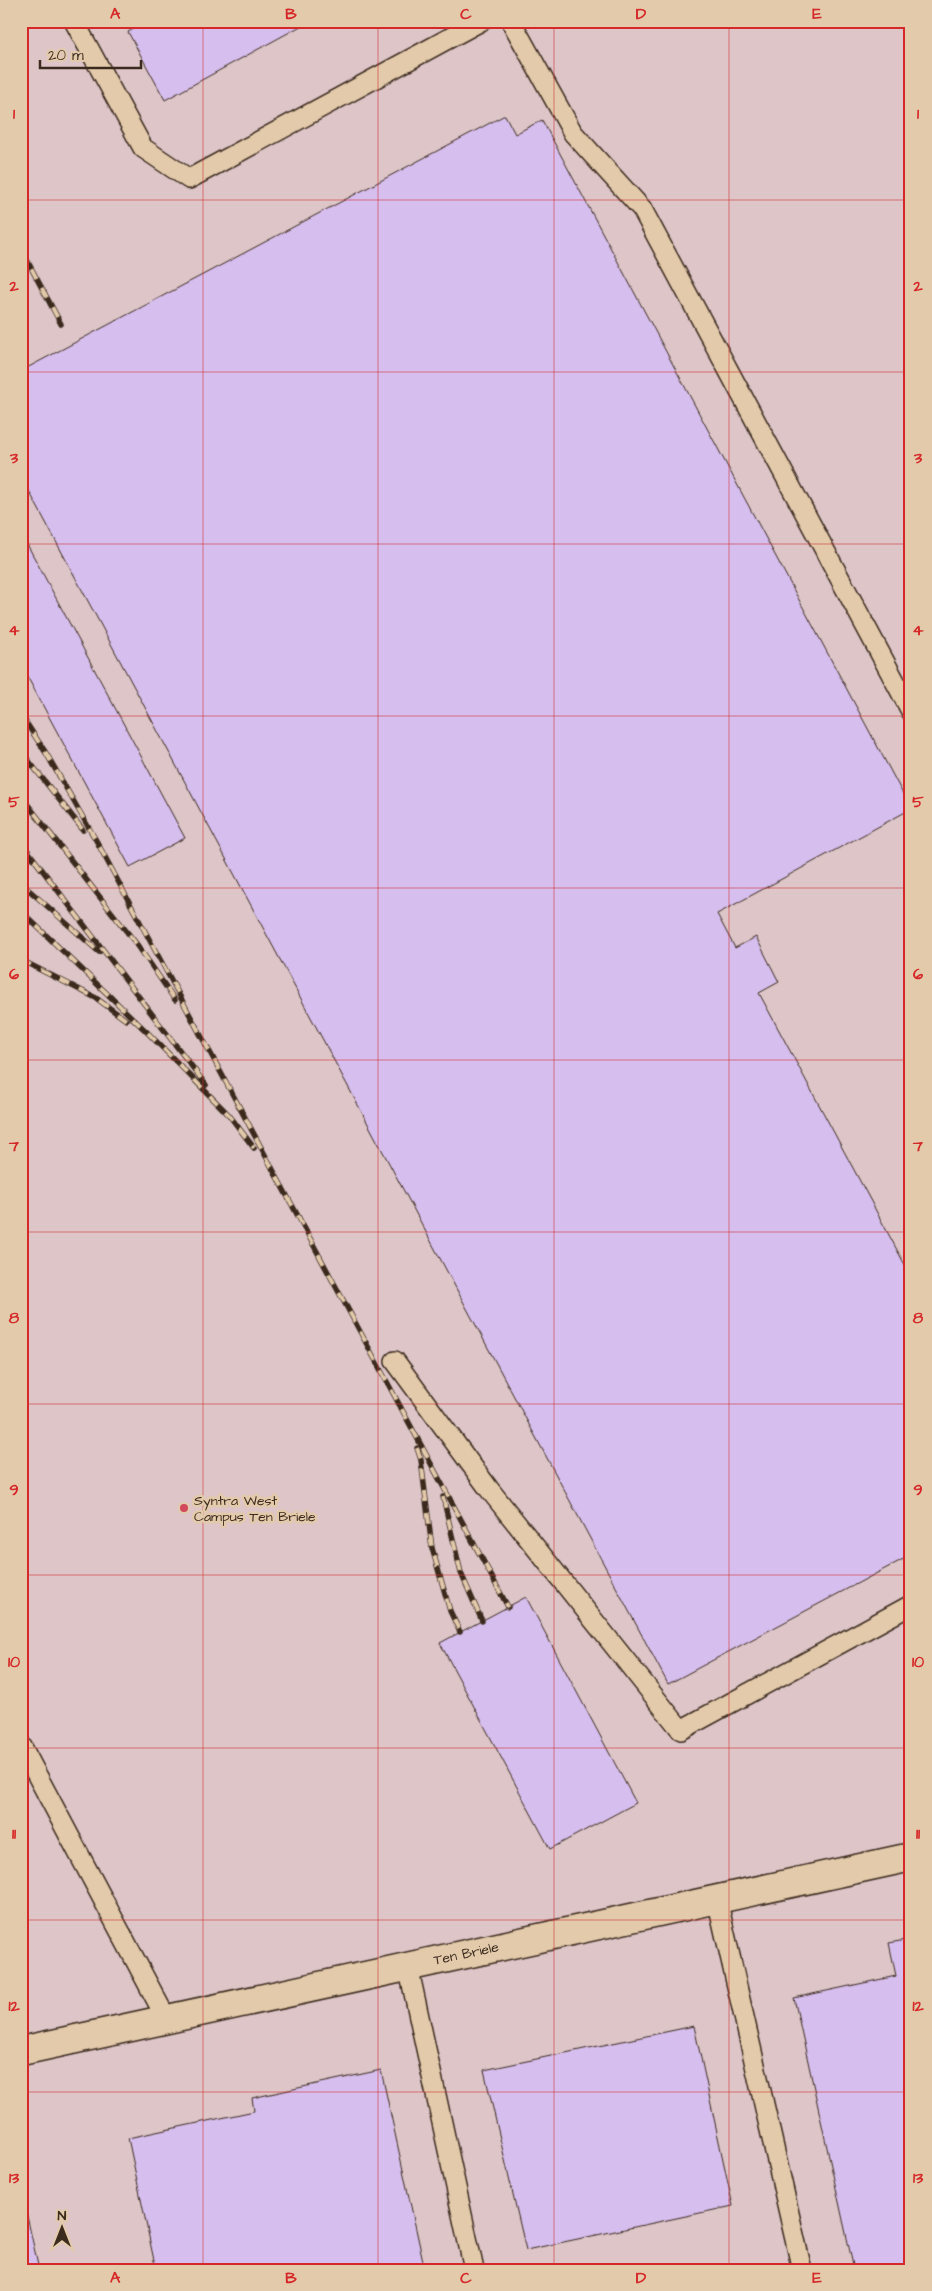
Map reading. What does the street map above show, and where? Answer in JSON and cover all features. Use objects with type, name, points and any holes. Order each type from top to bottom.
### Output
[{"type":"street","name":"Ten Briele","points":[[21,2050],[911,1857]]},
{"type":"lane","points":[[74,21],[143,148],[189,179],[481,21]]},
{"type":"lane","points":[[511,21],[573,133],[642,209],[911,712]]},
{"type":"lane","points":[[396,1361],[489,1489],[681,1730],[911,1605]]},
{"type":"lane","points":[[21,1745],[166,2018]]},
{"type":"lane","points":[[717,1899],[802,2270]]},
{"type":"lane","points":[[408,1966],[474,2270]]},
{"type":"shaded area","points":[[21,21],[911,21],[911,2270],[21,2270]]},
{"type":"building","points":[[148,21],[310,21],[165,100],[128,32]]},
{"type":"building","points":[[505,115],[515,134],[542,120],[911,809],[717,914],[735,948],[756,937],[779,982],[759,993],[911,1276],[911,1555],[668,1684],[21,476],[21,371]]},
{"type":"building","points":[[21,533],[185,838],[130,867],[21,665]]},
{"type":"building","points":[[526,1597],[636,1803],[550,1849],[440,1643]]},
{"type":"building","points":[[911,1939],[911,2270],[854,2270],[794,1998],[896,1976],[889,1943]]},
{"type":"building","points":[[694,2026],[733,2206],[526,2250],[484,2070]]},
{"type":"building","points":[[381,2070],[425,2270],[156,2270],[128,2138],[254,2111],[252,2098]]},
{"type":"building","points":[[21,2189],[39,2270],[21,2270]]},
{"type":"railway","points":[[21,249],[61,324]]},
{"type":"railway","points":[[21,715],[46,753],[97,842],[508,1607]]},
{"type":"railway","points":[[21,751],[83,830]]},
{"type":"railway","points":[[21,796],[138,946],[175,1000]]},
{"type":"railway","points":[[21,842],[206,1085]]},
{"type":"railway","points":[[21,883],[99,952]]},
{"type":"railway","points":[[21,911],[146,1031],[229,1115],[254,1148]]},
{"type":"railway","points":[[21,960],[96,998],[126,1020]]},
{"type":"railway","points":[[417,1448],[421,1460],[432,1548],[450,1611],[460,1632]]},
{"type":"railway","points":[[443,1497],[461,1573],[482,1621]]},
{"type":"place","name":"Syntra West Campus Ten Briele","points":[[184,1508]]}]
